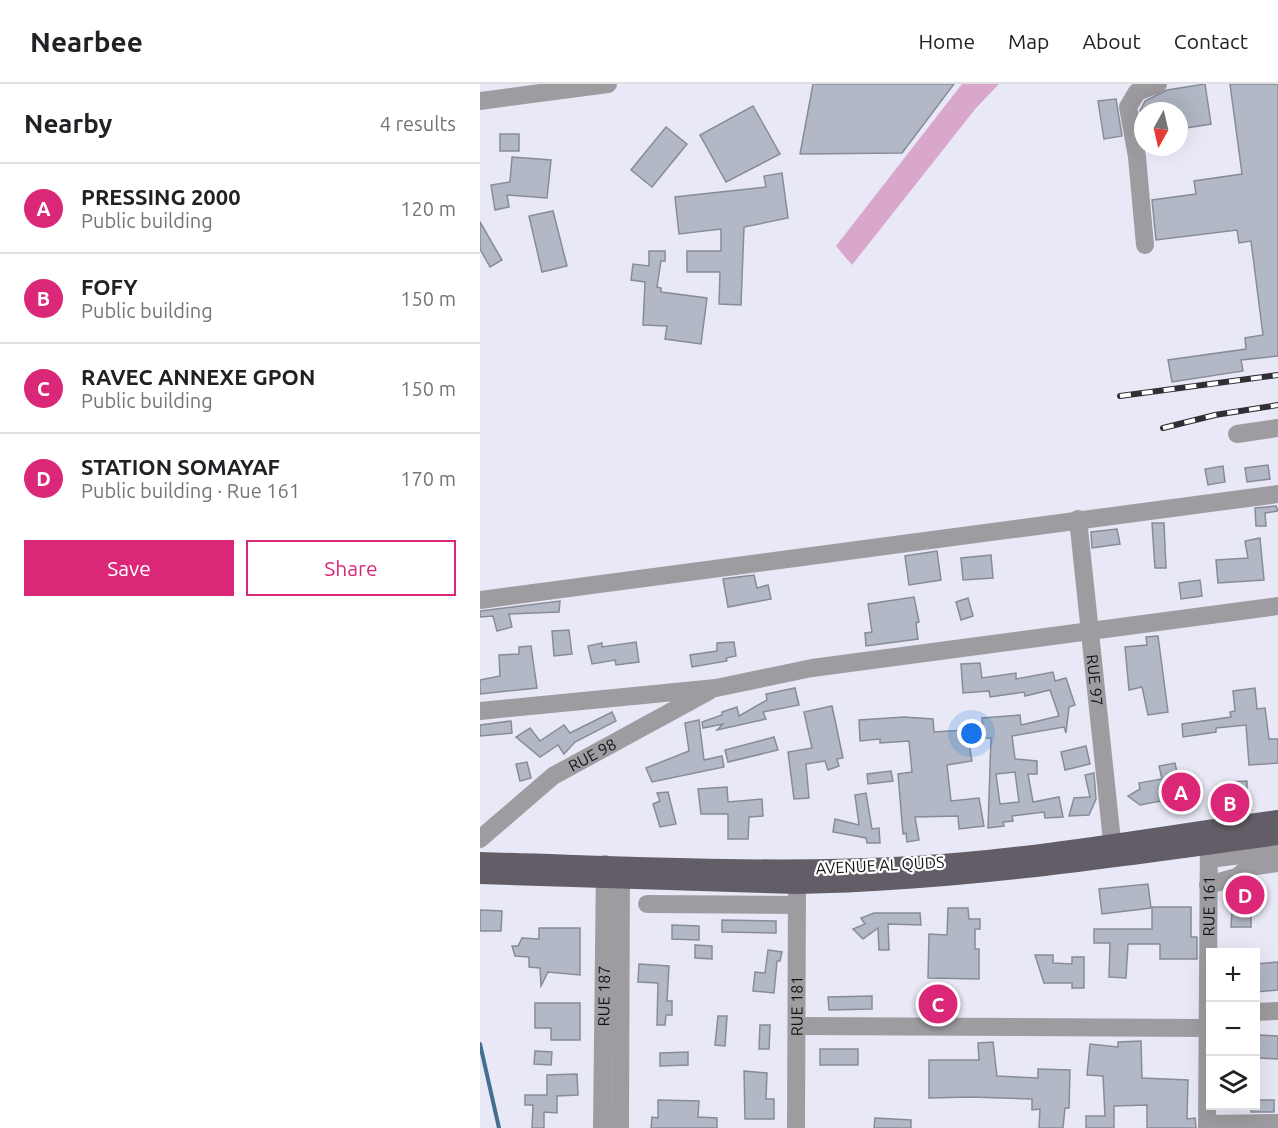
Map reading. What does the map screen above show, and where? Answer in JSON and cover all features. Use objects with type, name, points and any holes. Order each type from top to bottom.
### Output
[{"type":"main road","name":"AVENUE AL QUDS","points":[[480,861],[613,873],[797,885],[908,881],[994,873],[1209,844],[1278,819]]},
{"type":"main road","name":"AVENUE AL QUDS","points":[[480,875],[849,868],[1002,856],[1112,841],[1209,844],[1254,852],[1278,836]]},
{"type":"street","points":[[480,101],[608,84]]},
{"type":"street","points":[[1145,245],[1137,157],[1128,107],[1137,92],[1158,84]]},
{"type":"street","points":[[1237,434],[1278,428]]},
{"type":"street","points":[[480,600],[1278,494]]},
{"type":"street","name":"RUE 97","points":[[1078,519],[1112,841]]},
{"type":"street","points":[[480,711],[716,687],[812,668],[1278,606]]},
{"type":"street","name":"RUE 98","points":[[480,839],[553,776],[716,687]]},
{"type":"street","points":[[1278,836],[1278,850]]},
{"type":"street","name":"RUE 161","points":[[1208,1002],[1209,844]]},
{"type":"street","name":"AVENUE AL QUDS","points":[[1254,852],[1278,850]]},
{"type":"street","points":[[1208,885],[1237,877],[1254,852]]},
{"type":"street","name":"RUE 187","points":[[602,1128],[613,873]]},
{"type":"street","name":"RUE 187","points":[[613,873],[620,1128]]},
{"type":"street","name":"RUE 181","points":[[796,1128],[797,885]]},
{"type":"street","points":[[647,904],[797,905]]},
{"type":"street","points":[[1260,1012],[1278,1011]]},
{"type":"street","points":[[797,1026],[1206,1018]]},
{"type":"street","name":"RUE 161","points":[[1207,1126],[1208,1056]]},
{"type":"street","points":[[1207,1126],[1278,1123]]},
{"type":"shaded area","points":[[962,84],[999,84],[976,108],[852,265],[836,246]]},
{"type":"building","points":[[813,84],[954,84],[902,153],[800,154]]},
{"type":"building","points":[[1205,84],[1211,124],[1188,128],[1188,102],[1144,102],[1167,90]]},
{"type":"building","points":[[1230,84],[1278,84],[1278,356],[1241,360],[1243,371],[1172,382],[1168,360],[1246,349],[1245,338],[1263,335],[1251,241],[1239,243],[1237,230],[1156,240],[1152,200],[1196,194],[1194,181],[1242,174]]},
{"type":"building","points":[[1116,99],[1122,136],[1104,139],[1098,101]]},
{"type":"building","points":[[753,106],[780,154],[726,182],[700,135]]},
{"type":"building","points":[[666,127],[687,144],[652,187],[631,170]]},
{"type":"building","points":[[500,134],[519,134],[519,151],[500,151]]},
{"type":"building","points":[[512,157],[551,160],[547,198],[507,195],[509,207],[495,210],[491,185],[510,182]]},
{"type":"building","points":[[782,173],[788,218],[744,227],[741,305],[719,304],[720,272],[687,272],[687,251],[721,251],[721,229],[679,234],[675,197],[766,187],[764,176]]},
{"type":"building","points":[[553,211],[567,266],[542,272],[529,216]]},
{"type":"building","points":[[480,222],[502,260],[490,267],[480,249]]},
{"type":"building","points":[[649,251],[665,251],[665,261],[661,261],[657,287],[661,288],[661,292],[707,298],[701,344],[665,339],[667,326],[643,325],[645,282],[631,280],[633,264],[649,266]]},
{"type":"building","points":[[1268,465],[1270,479],[1247,482],[1245,468]]},
{"type":"building","points":[[1223,466],[1225,482],[1208,485],[1205,469]]},
{"type":"building","points":[[1276,506],[1278,511],[1265,513],[1266,526],[1256,526],[1255,508]]},
{"type":"building","points":[[1152,523],[1164,523],[1166,568],[1155,568]]},
{"type":"building","points":[[1117,529],[1120,544],[1092,548],[1091,532]]},
{"type":"building","points":[[1260,538],[1264,580],[1218,583],[1216,560],[1248,558],[1245,541]]},
{"type":"building","points":[[937,551],[941,580],[909,585],[905,556]]},
{"type":"building","points":[[991,555],[993,578],[963,580],[961,558]]},
{"type":"building","points":[[754,575],[757,588],[768,585],[771,599],[728,607],[723,579]]},
{"type":"building","points":[[1200,580],[1202,596],[1181,599],[1179,583]]},
{"type":"building","points":[[914,597],[919,622],[916,623],[918,639],[866,646],[865,633],[872,632],[868,604]]},
{"type":"building","points":[[968,598],[973,616],[961,620],[956,602]]},
{"type":"building","points":[[560,601],[559,612],[509,614],[512,627],[497,631],[493,616],[480,617],[480,611]]},
{"type":"building","points":[[569,630],[572,654],[554,656],[552,631]]},
{"type":"building","points":[[1158,636],[1168,712],[1148,715],[1142,687],[1129,690],[1125,647],[1147,645],[1146,637]]},
{"type":"building","points":[[636,642],[639,662],[616,665],[615,660],[592,664],[588,646],[602,643],[602,647]]},
{"type":"building","points":[[734,642],[736,656],[726,658],[727,661],[692,667],[690,655],[717,651],[717,643]]},
{"type":"building","points":[[531,646],[537,688],[480,694],[480,680],[500,676],[499,655],[519,654],[519,647]]},
{"type":"building","points":[[980,663],[982,678],[1016,673],[1016,679],[1053,672],[1055,681],[1066,678],[1075,705],[1069,707],[1066,733],[1064,727],[1012,736],[1015,759],[1037,761],[1037,774],[1028,774],[1033,802],[1059,797],[1063,817],[1045,818],[1044,812],[1012,816],[1013,821],[1003,822],[1004,826],[988,828],[991,738],[984,738],[982,718],[1020,715],[1021,725],[1059,716],[1050,690],[1025,696],[1024,692],[990,697],[989,691],[963,693],[961,664]],"holes":[[[1015,772],[1019,802],[1000,804],[996,774]]]},
{"type":"building","points":[[795,688],[799,705],[763,712],[766,719],[717,730],[723,724],[703,728],[702,722],[722,715],[722,712],[737,707],[739,716],[767,700],[766,694]]},
{"type":"building","points":[[1255,688],[1257,709],[1265,708],[1269,739],[1278,739],[1278,763],[1249,765],[1246,725],[1216,728],[1216,732],[1183,737],[1182,724],[1231,717],[1230,712],[1235,711],[1233,691]]},
{"type":"building","points":[[832,706],[843,758],[837,759],[839,766],[828,770],[825,761],[806,764],[809,798],[794,799],[788,752],[812,748],[804,712]]},
{"type":"building","points":[[612,712],[616,721],[575,742],[564,754],[558,745],[540,757],[516,737],[530,728],[540,741],[564,725],[570,733]]},
{"type":"building","points":[[904,717],[933,719],[934,732],[963,730],[964,745],[969,744],[972,761],[947,765],[951,801],[979,798],[984,826],[959,829],[958,816],[915,817],[919,840],[907,842],[906,833],[903,834],[898,774],[912,772],[909,741],[880,743],[880,739],[860,741],[859,720]]},
{"type":"building","points":[[699,720],[704,760],[722,756],[724,767],[652,782],[646,768],[689,751],[685,723]]},
{"type":"building","points":[[511,721],[512,733],[480,736],[480,725]]},
{"type":"building","points":[[774,737],[778,750],[728,762],[725,750]]},
{"type":"building","points":[[1086,746],[1090,764],[1065,770],[1061,752]]},
{"type":"building","points":[[527,762],[531,778],[520,781],[516,764]]},
{"type":"building","points":[[1175,763],[1182,797],[1140,805],[1128,796],[1140,789],[1139,783],[1162,779],[1159,766]]},
{"type":"building","points":[[891,771],[893,781],[868,784],[867,774]]},
{"type":"building","points":[[1094,773],[1096,799],[1089,815],[1069,816],[1074,798],[1090,797],[1085,775]]},
{"type":"building","points":[[1247,781],[1247,792],[1229,792],[1228,782]]},
{"type":"building","points":[[727,787],[728,802],[762,799],[763,816],[749,817],[748,839],[728,839],[728,814],[701,814],[698,789]]},
{"type":"building","points":[[668,792],[676,824],[660,827],[653,804],[660,801],[657,793]]},
{"type":"building","points":[[866,793],[872,829],[879,828],[880,843],[867,843],[866,838],[833,832],[835,819],[859,825],[855,795]]},
{"type":"building","points":[[1148,884],[1151,908],[1102,914],[1099,889]]},
{"type":"building","points":[[1152,907],[1191,907],[1191,937],[1197,937],[1197,959],[1160,959],[1160,944],[1128,944],[1126,978],[1109,977],[1110,943],[1094,943],[1094,929],[1152,929]]},
{"type":"building","points":[[948,908],[968,908],[969,919],[980,919],[980,929],[975,929],[975,949],[979,949],[979,979],[928,978],[929,934],[947,935]]},
{"type":"building","points":[[480,910],[502,911],[501,931],[480,931]]},
{"type":"building","points":[[1232,912],[1251,913],[1251,927],[1231,927]]},
{"type":"building","points":[[874,913],[920,913],[921,925],[888,924],[889,950],[879,950],[878,928],[863,939],[853,929],[865,924],[861,918]]},
{"type":"building","points":[[722,920],[776,921],[776,933],[722,932]]},
{"type":"building","points":[[672,925],[699,926],[699,940],[672,939]]},
{"type":"building","points":[[539,928],[580,928],[580,975],[548,972],[541,986],[540,968],[529,967],[529,957],[515,956],[512,946],[518,946],[522,938],[539,939]]},
{"type":"building","points":[[695,945],[712,946],[712,959],[695,958]]},
{"type":"building","points":[[768,950],[782,952],[780,961],[777,961],[774,993],[753,991],[755,972],[765,973]]},
{"type":"building","points":[[1035,955],[1053,955],[1053,963],[1072,964],[1072,957],[1084,957],[1084,988],[1072,988],[1072,983],[1044,983]]},
{"type":"building","points":[[1278,962],[1278,990],[1260,992],[1260,964]]},
{"type":"building","points":[[639,964],[669,966],[667,1001],[672,1001],[672,1015],[666,1015],[665,1025],[657,1025],[658,983],[638,982]]},
{"type":"building","points":[[872,996],[872,1009],[829,1010],[828,997]]},
{"type":"building","points":[[535,1003],[580,1003],[580,1040],[551,1040],[551,1028],[535,1028]]},
{"type":"building","points":[[718,1016],[727,1016],[725,1046],[715,1045]]},
{"type":"building","points":[[760,1025],[770,1025],[769,1049],[759,1049]]},
{"type":"building","points":[[1260,1035],[1278,1036],[1278,1059],[1260,1058]]},
{"type":"building","points":[[1141,1041],[1142,1078],[1188,1080],[1187,1119],[1195,1118],[1196,1128],[1147,1128],[1147,1105],[1114,1106],[1114,1128],[1086,1128],[1086,1116],[1105,1116],[1103,1076],[1087,1075],[1090,1044],[1118,1047],[1118,1042]]},
{"type":"building","points":[[993,1042],[997,1076],[1038,1078],[1038,1069],[1070,1070],[1069,1108],[1065,1108],[1063,1128],[1039,1128],[1040,1109],[1032,1110],[1032,1099],[929,1098],[929,1060],[979,1060],[978,1043]]},
{"type":"building","points":[[820,1049],[858,1049],[858,1065],[820,1065]]},
{"type":"building","points":[[535,1051],[552,1052],[551,1065],[534,1064]]},
{"type":"building","points":[[688,1052],[688,1065],[660,1066],[660,1053]]},
{"type":"building","points":[[744,1071],[767,1073],[766,1099],[774,1099],[774,1119],[745,1119]]},
{"type":"building","points":[[577,1074],[578,1095],[557,1096],[557,1113],[544,1112],[544,1128],[532,1128],[533,1105],[525,1105],[525,1095],[547,1095],[547,1075]]},
{"type":"building","points":[[658,1100],[699,1101],[698,1117],[717,1118],[717,1128],[651,1128],[652,1117],[658,1118]]},
{"type":"building","points":[[1260,1100],[1274,1100],[1274,1112],[1251,1112],[1251,1110],[1260,1110]]},
{"type":"building","points":[[875,1118],[911,1120],[911,1128],[874,1128]]},
{"type":"waterway","points":[[480,1044],[499,1128]]},
{"type":"railway","points":[[1120,396],[1278,375]]},
{"type":"railway","points":[[1163,428],[1215,415],[1278,405]]},
{"type":"place","name":"PRESSING 2000","points":[[1181,792]]},
{"type":"place","name":"FOFY","points":[[1230,803]]},
{"type":"place","name":"STATION SOMAYAF","points":[[1245,895]]},
{"type":"place","name":"RAVEC ANNEXE GPON","points":[[938,1004]]}]
